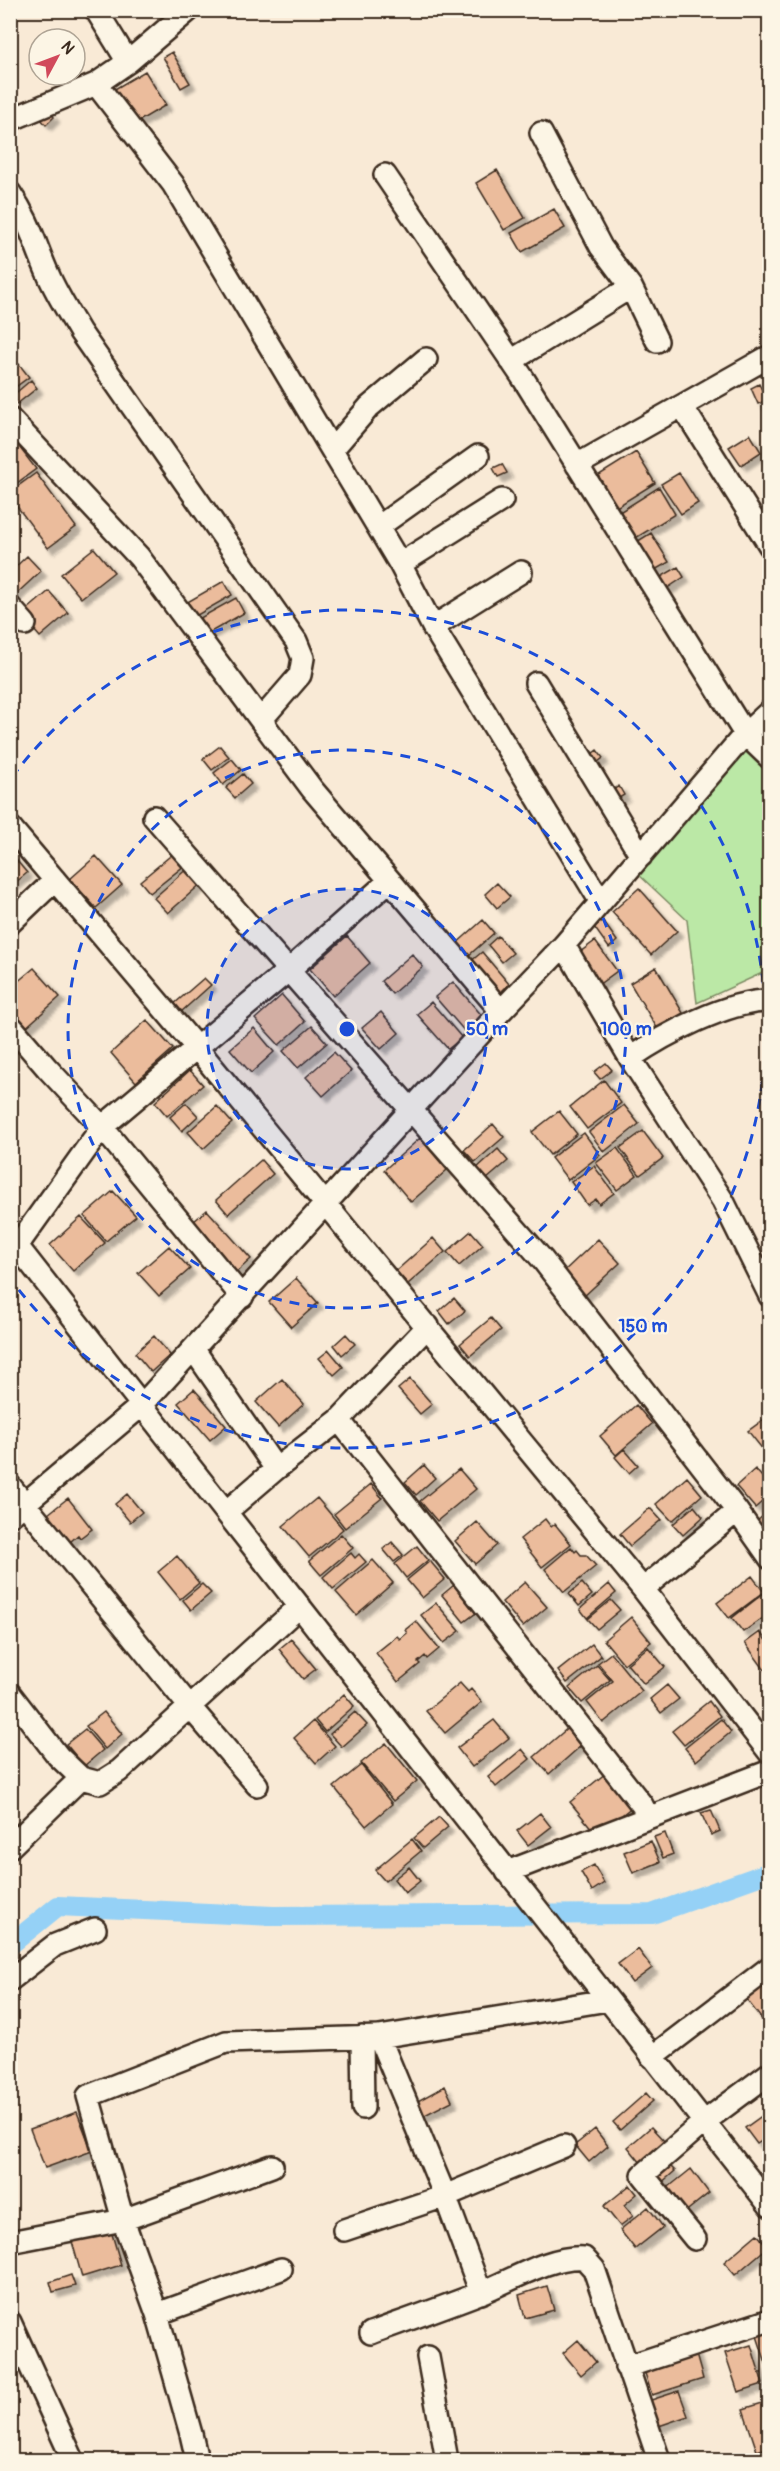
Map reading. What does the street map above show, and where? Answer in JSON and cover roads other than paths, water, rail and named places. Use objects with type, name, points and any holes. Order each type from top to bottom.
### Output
[{"type":"street","points":[[96,10],[128,62]]},
{"type":"street","points":[[10,120],[96,84],[128,62],[189,10]]},
{"type":"street","points":[[96,84],[173,184],[400,564],[432,627],[601,902]]},
{"type":"street","points":[[541,133],[601,247],[631,286],[657,341]]},
{"type":"street","points":[[385,175],[511,361],[745,734],[770,758]]},
{"type":"street","points":[[10,193],[33,232],[59,298],[80,332],[296,640],[303,658],[300,675],[261,720]]},
{"type":"street","points":[[511,361],[631,286]]},
{"type":"street","points":[[577,465],[770,356]]},
{"type":"street","points":[[332,450],[369,407],[426,359]]},
{"type":"street","points":[[682,405],[770,546]]},
{"type":"street","points":[[12,424],[139,557],[312,789],[501,1011]]},
{"type":"street","points":[[378,527],[478,456]]},
{"type":"street","points":[[400,564],[502,500]]},
{"type":"street","points":[[432,627],[521,572]]},
{"type":"street","points":[[10,607],[25,624]]},
{"type":"street","points":[[536,683],[641,856]]},
{"type":"street","points":[[18,1510],[142,1405],[194,1350],[411,1109],[564,945],[745,734],[770,711]]},
{"type":"street","points":[[154,817],[542,1259],[738,1511],[770,1558]]},
{"type":"street","points":[[10,827],[428,1326],[643,1589],[770,1753]]},
{"type":"street","points":[[10,923],[55,880]]},
{"type":"street","points":[[389,881],[289,970],[102,1127],[14,1242],[770,2206]]},
{"type":"street","points":[[564,945],[630,1058],[723,1201],[770,1296]]},
{"type":"street","points":[[630,1058],[678,1029],[752,1000],[770,1001]]},
{"type":"street","points":[[10,1025],[102,1127],[242,1297]]},
{"type":"street","points":[[226,1512],[276,1468],[339,1420],[428,1326]]},
{"type":"street","points":[[194,1350],[276,1468]]},
{"type":"street","points":[[339,1420],[634,1795],[648,1817]]},
{"type":"street","points":[[10,1486],[18,1510],[257,1785]]},
{"type":"street","points":[[643,1589],[738,1511]]},
{"type":"street","points":[[10,1694],[58,1756],[81,1778],[100,1783],[119,1772],[300,1606]]},
{"type":"street","points":[[512,1877],[648,1817],[770,1771]]},
{"type":"street","points":[[10,1847],[81,1778]]},
{"type":"street","points":[[10,1980],[55,1944],[95,1929]]},
{"type":"street","points":[[652,2057],[770,1967]]},
{"type":"street","points":[[197,2460],[157,2314],[123,2220],[88,2096],[226,2042],[371,2037],[608,2000]]},
{"type":"street","points":[[363,2108],[371,2037]]},
{"type":"street","points":[[371,2037],[445,2196],[481,2293]]},
{"type":"street","points":[[696,2239],[643,2175],[704,2122],[770,2073]]},
{"type":"street","points":[[344,2230],[445,2196],[564,2146]]},
{"type":"street","points":[[10,2242],[123,2220],[272,2166]]},
{"type":"street","points":[[371,2334],[481,2293],[556,2260],[584,2258],[594,2269],[659,2460]]},
{"type":"street","points":[[157,2314],[282,2269]]},
{"type":"street","points":[[626,2367],[770,2320]]},
{"type":"street","points":[[10,2322],[73,2460]]},
{"type":"street","points":[[428,2357],[447,2460]]},
{"type":"waterway","points":[[10,1945],[58,1906],[273,1916],[652,1914],[770,1872]]}]
